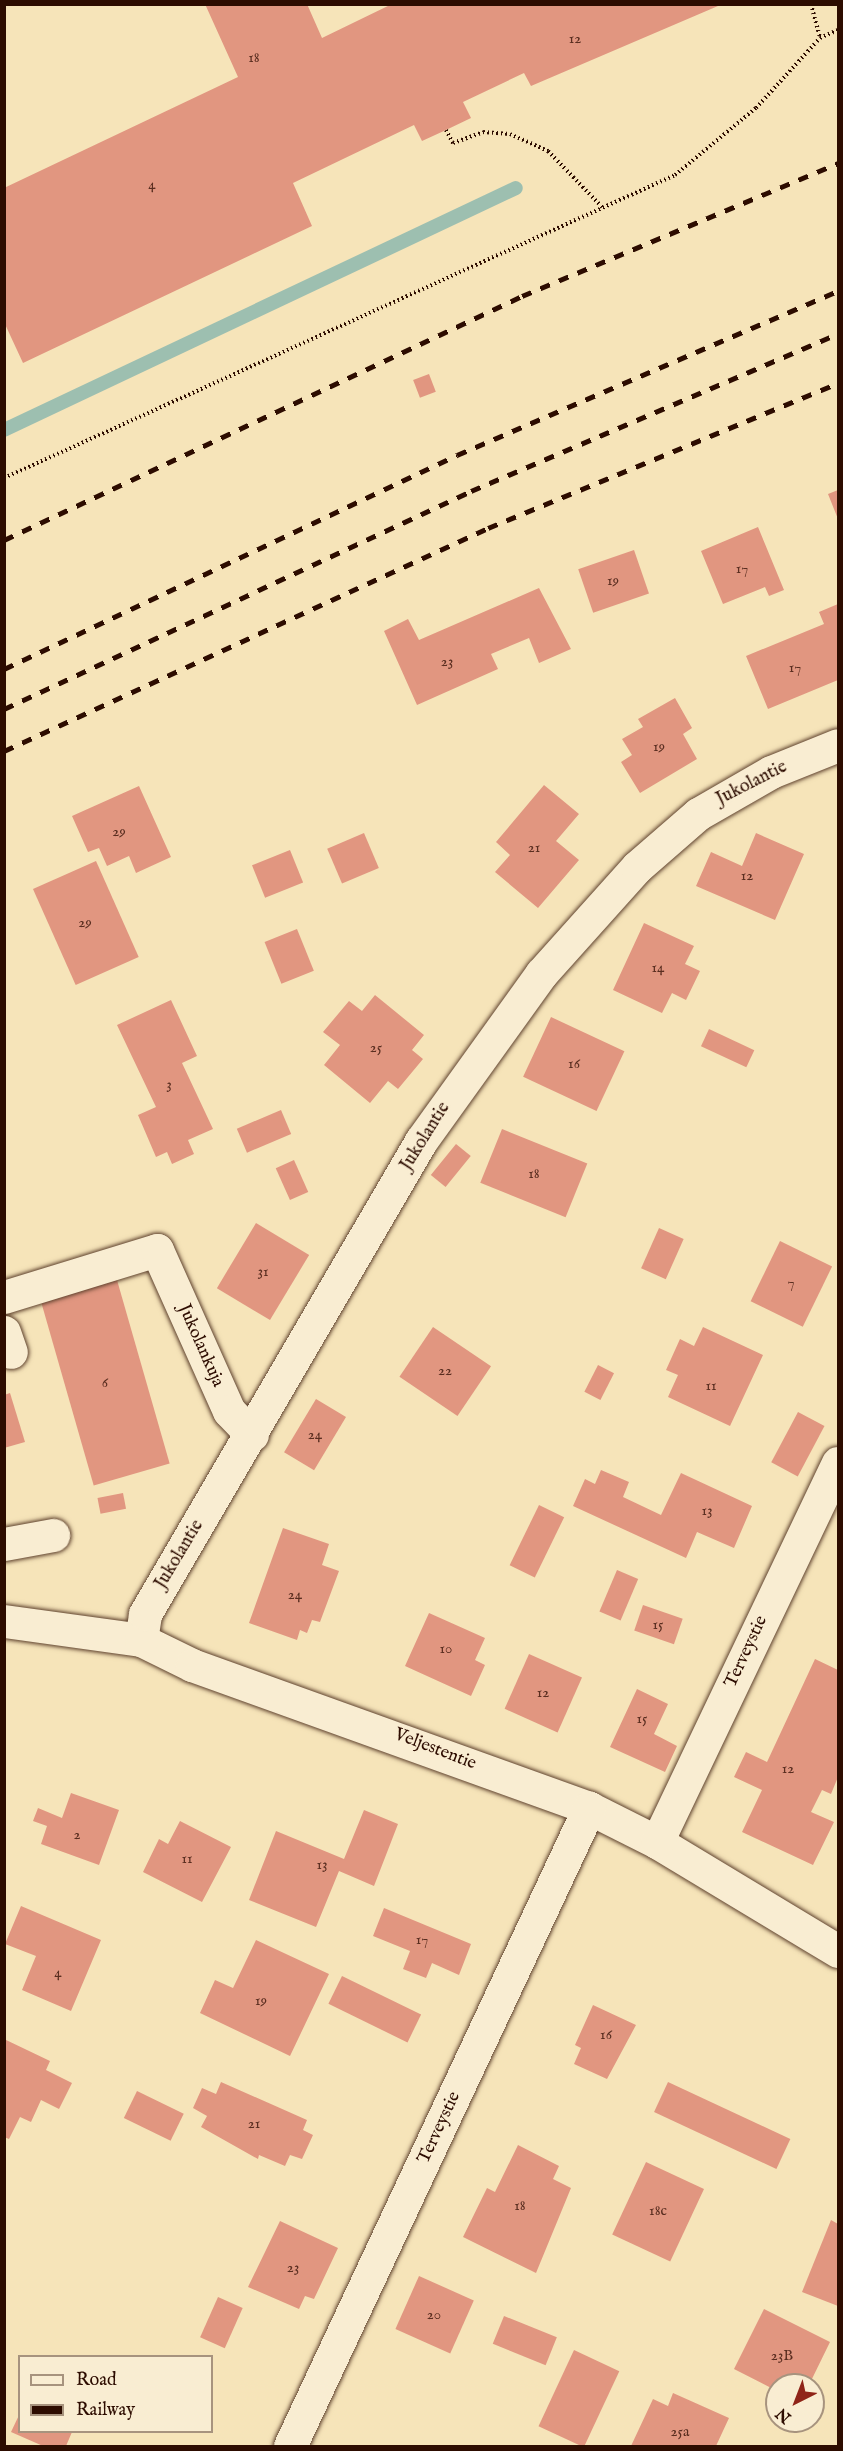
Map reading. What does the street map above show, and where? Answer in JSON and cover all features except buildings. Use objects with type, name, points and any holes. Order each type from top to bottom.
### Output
[{"type":"street","name":"Jukolantie","points":[[141,1640],[146,1614],[421,1141],[558,952],[637,867],[698,814],[771,772],[838,745]]},
{"type":"street","name":"Jukolankuja","points":[[4,1297],[157,1250],[229,1412],[252,1435]]},
{"type":"street","name":"Terveystie","points":[[657,1842],[838,1463]]},
{"type":"street","points":[[4,1544],[53,1535]]},
{"type":"street","name":"Veljestentie","points":[[4,1621],[141,1640],[192,1665],[589,1808],[657,1842],[838,1951]]},
{"type":"street","name":"Terveystie","points":[[290,2446],[589,1808]]},
{"type":"path","points":[[811,4],[820,38]]},
{"type":"path","points":[[4,478],[675,175],[756,108],[820,38],[838,30]]},
{"type":"path","points":[[446,130],[453,143],[483,132],[510,134],[548,151],[602,207]]},
{"type":"waterway","points":[[4,430],[516,188]]},
{"type":"railway","points":[[4,540],[522,296],[838,163]]},
{"type":"railway","points":[[4,669],[457,455],[838,291]]},
{"type":"railway","points":[[4,709],[471,491],[838,334]]},
{"type":"railway","points":[[4,751],[488,528],[838,383]]}]
